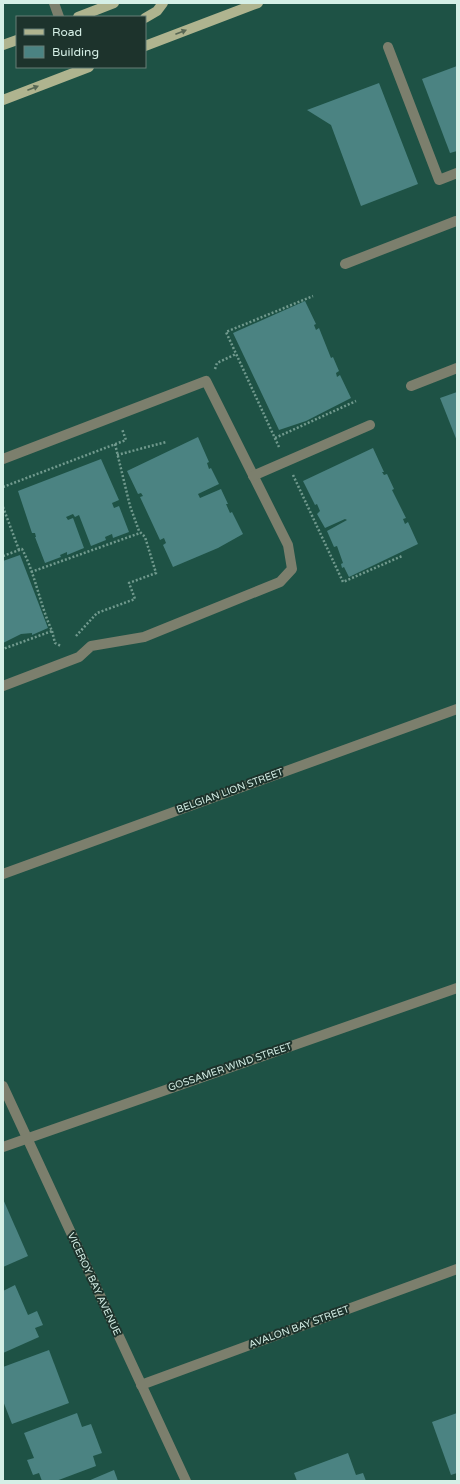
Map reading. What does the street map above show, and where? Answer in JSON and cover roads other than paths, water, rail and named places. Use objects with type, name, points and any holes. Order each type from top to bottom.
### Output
[{"type":"main road","points":[[81,16],[114,3]]},
{"type":"main road","points":[[146,17],[157,11],[163,3]]},
{"type":"main road","points":[[146,46],[235,7],[258,3]]},
{"type":"main road","points":[[3,45],[16,40]]},
{"type":"main road","points":[[64,77],[71,68]]},
{"type":"main road","points":[[3,100],[86,68]]},
{"type":"street","points":[[54,3],[59,16]]},
{"type":"street","points":[[388,46],[440,180],[457,173]]},
{"type":"street","points":[[345,264],[456,221]]},
{"type":"street","points":[[411,386],[457,368]]},
{"type":"street","points":[[3,459],[206,381],[288,545],[292,568],[280,582],[144,637],[91,646],[79,657],[3,686]]},
{"type":"street","points":[[253,476],[370,425]]},
{"type":"street","name":"BELGIAN LION STREET","points":[[3,874],[457,709]]},
{"type":"street","name":"GOSSAMER WIND STREET","points":[[3,1147],[457,988]]},
{"type":"street","name":"VICEROY BAY AVENUE","points":[[3,1086],[26,1139],[186,1481]]},
{"type":"street","name":"AVALON BAY STREET","points":[[141,1385],[457,1268]]}]
